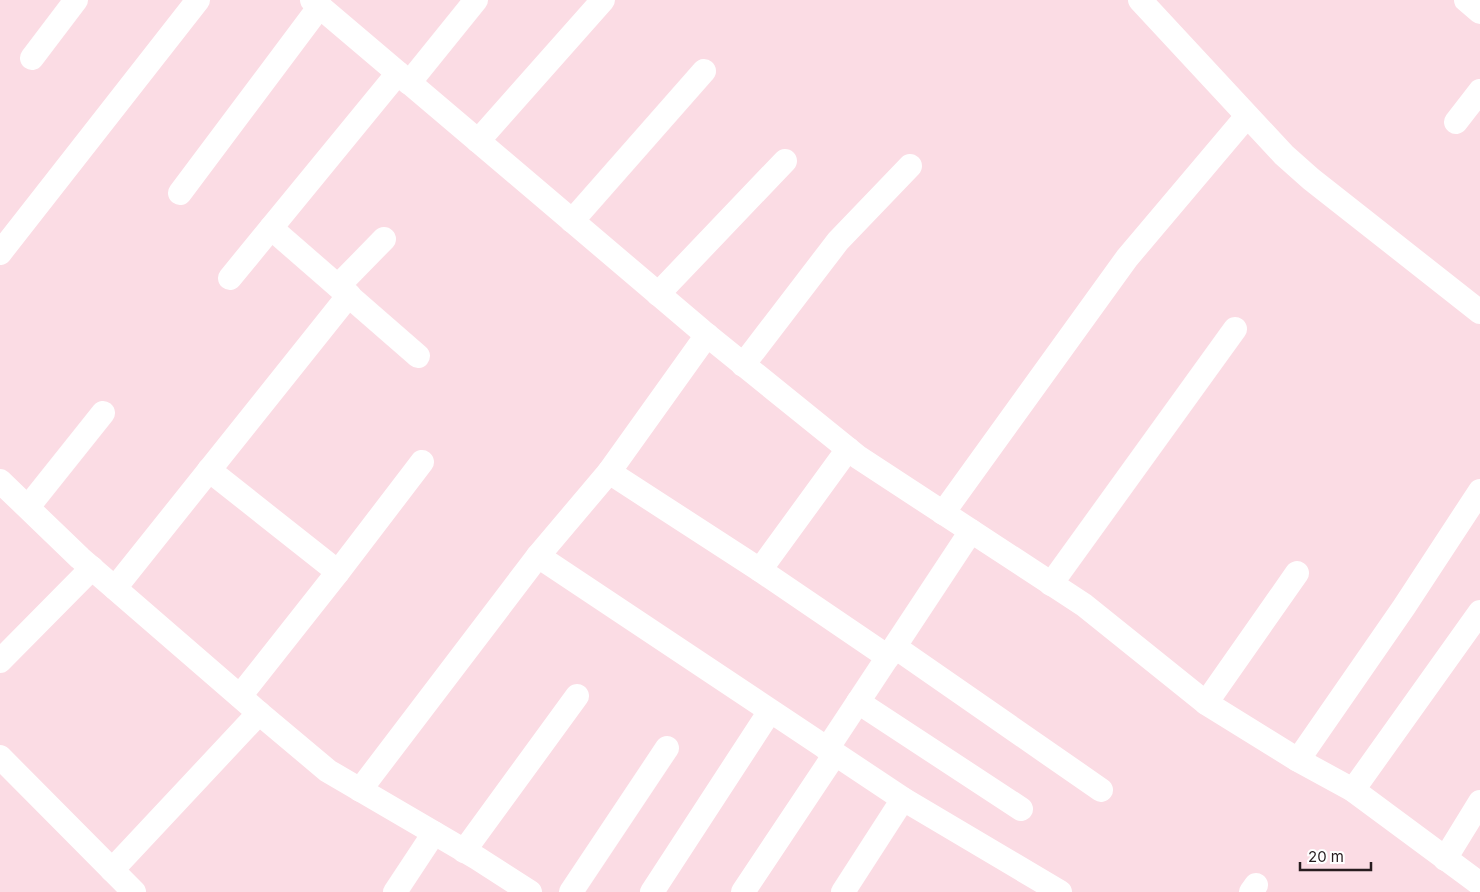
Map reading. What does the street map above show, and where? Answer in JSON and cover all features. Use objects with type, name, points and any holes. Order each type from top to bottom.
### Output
[{"type":"street","points":[[32,58],[76,0]]},
{"type":"street","points":[[0,253],[198,0]]},
{"type":"street","points":[[230,278],[271,228],[476,0]]},
{"type":"street","points":[[478,141],[603,0]]},
{"type":"street","points":[[1140,0],[1284,155],[1311,179],[1480,312]]},
{"type":"street","points":[[1466,0],[1480,12]]},
{"type":"street","points":[[180,193],[325,5],[404,78],[707,336],[848,449],[1084,606],[1206,703],[1298,760],[1354,790],[1480,884]]},
{"type":"street","points":[[572,221],[704,71]]},
{"type":"street","points":[[1456,122],[1480,91]]},
{"type":"street","points":[[943,513],[1127,258],[1246,116]]},
{"type":"street","points":[[658,294],[785,161]]},
{"type":"street","points":[[743,364],[838,241],[910,166]]},
{"type":"street","points":[[271,228],[418,356]]},
{"type":"street","points":[[115,588],[209,470],[384,239]]},
{"type":"street","points":[[1051,584],[1235,328]]},
{"type":"street","points":[[360,790],[538,556],[609,472],[707,336]]},
{"type":"street","points":[[102,413],[10,497],[328,771],[464,851],[522,890]]},
{"type":"street","points":[[760,570],[848,449]]},
{"type":"street","points":[[240,696],[422,462]]},
{"type":"street","points":[[209,470],[338,572]]},
{"type":"street","points":[[609,472],[891,652],[1101,790]]},
{"type":"street","points":[[1298,760],[1404,607],[1480,491]]},
{"type":"street","points":[[743,892],[831,751],[858,702],[970,531]]},
{"type":"street","points":[[538,556],[903,799],[1060,892]]},
{"type":"street","points":[[0,661],[92,568]]},
{"type":"street","points":[[1206,703],[1297,573]]},
{"type":"street","points":[[1354,790],[1480,612]]},
{"type":"street","points":[[464,851],[576,696]]},
{"type":"street","points":[[858,702],[1021,809]]},
{"type":"street","points":[[652,892],[770,711]]},
{"type":"street","points":[[112,870],[259,713]]},
{"type":"street","points":[[570,892],[667,748]]},
{"type":"street","points":[[0,757],[134,892]]},
{"type":"street","points":[[843,892],[903,799]]},
{"type":"street","points":[[1445,859],[1480,802]]},
{"type":"street","points":[[395,892],[434,833]]}]
